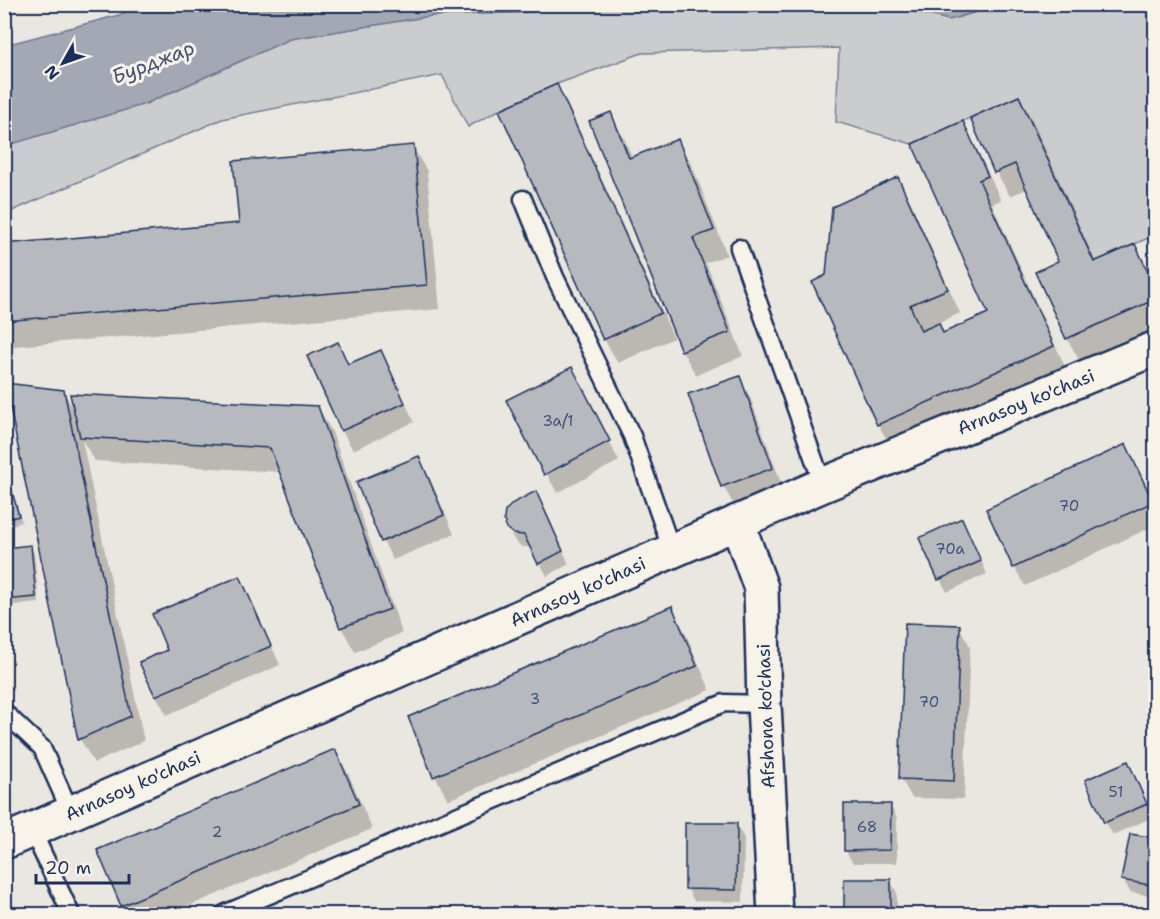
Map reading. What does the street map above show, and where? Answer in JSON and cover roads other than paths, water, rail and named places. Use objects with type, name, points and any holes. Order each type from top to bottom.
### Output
[{"type":"street","name":"Arnasoy ko'chasi","points":[[18,836],[823,485],[1155,348]]},
{"type":"street","name":"Afshona ko'chasi","points":[[737,522],[761,588],[764,704],[775,915]]},
{"type":"lane","points":[[523,200],[555,277],[632,435],[672,551]]},
{"type":"lane","points":[[739,248],[823,485]]},
{"type":"lane","points":[[224,915],[724,704],[764,704]]},
{"type":"lane","points":[[4,712],[42,748],[71,813]]},
{"type":"lane","points":[[18,836],[71,915]]},
{"type":"water","name":"Бурджар","points":[[142,4],[554,5],[531,12],[431,16],[290,39],[145,104],[5,146],[5,45],[119,15]]},
{"type":"water","points":[[888,5],[1000,5],[949,20]]}]
